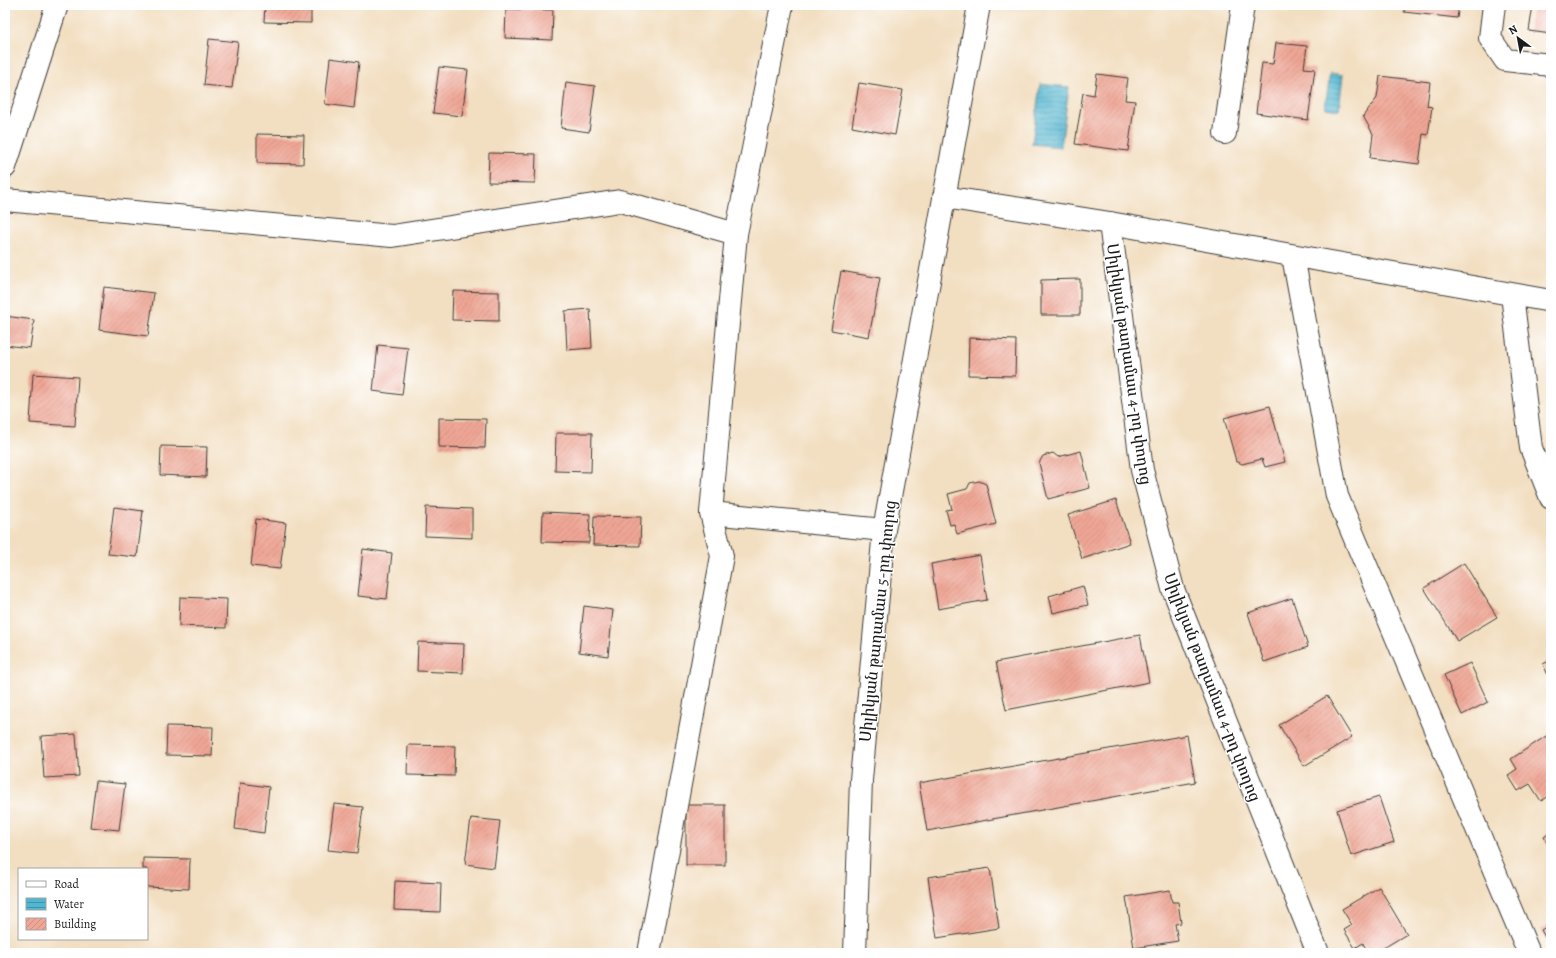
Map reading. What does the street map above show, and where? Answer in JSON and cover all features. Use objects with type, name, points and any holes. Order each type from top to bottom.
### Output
[{"type":"street","points":[[5,167],[57,5]]},
{"type":"street","points":[[649,953],[722,556],[710,512],[736,234],[782,5]]},
{"type":"street","name":"Սիլիկյան թաղամաս 5-րդ փողոց","points":[[855,953],[861,780],[884,530],[979,5]]},
{"type":"street","points":[[1225,133],[1242,5]]},
{"type":"street","points":[[1494,5],[1490,38],[1505,60],[1551,65]]},
{"type":"street","points":[[944,197],[1110,223],[1551,301]]},
{"type":"street","points":[[5,200],[392,236],[620,201],[736,234]]},
{"type":"street","name":"Սիլիկյան թաղամաս 4-րդ փողոց","points":[[1110,223],[1142,470],[1173,589],[1318,953]]},
{"type":"street","points":[[1293,256],[1337,496],[1529,953]]},
{"type":"street","points":[[1512,295],[1531,448],[1551,498]]},
{"type":"street","points":[[710,512],[884,530]]},
{"type":"water","points":[[1330,73],[1343,75],[1339,110],[1325,108]]},
{"type":"water","points":[[1040,84],[1069,87],[1061,147],[1032,144]]},
{"type":"building","points":[[265,5],[311,5],[311,23],[264,22]]},
{"type":"building","points":[[1405,5],[1459,5],[1457,18],[1404,12]]},
{"type":"building","points":[[1533,5],[1551,5],[1551,34],[1529,31]]},
{"type":"building","points":[[506,9],[553,10],[552,40],[505,38]]},
{"type":"building","points":[[209,39],[238,42],[232,88],[204,85]]},
{"type":"building","points":[[1276,43],[1307,46],[1304,68],[1315,69],[1308,120],[1256,113],[1262,63],[1273,64]]},
{"type":"building","points":[[330,58],[359,62],[354,108],[325,104]]},
{"type":"building","points":[[439,67],[468,70],[462,116],[433,113]]},
{"type":"building","points":[[1097,74],[1128,78],[1125,100],[1135,101],[1128,151],[1075,144],[1083,93],[1094,95]]},
{"type":"building","points":[[1380,76],[1430,82],[1427,106],[1432,107],[1428,135],[1423,134],[1419,164],[1370,158],[1373,134],[1363,116],[1377,98]]},
{"type":"building","points":[[566,82],[595,86],[589,132],[561,128]]},
{"type":"building","points":[[859,83],[903,90],[895,135],[852,127]]},
{"type":"building","points":[[257,134],[304,135],[303,164],[257,163]]},
{"type":"building","points":[[489,153],[536,154],[535,183],[488,182]]},
{"type":"building","points":[[841,271],[880,278],[869,337],[831,330]]},
{"type":"building","points":[[1080,279],[1080,315],[1041,315],[1041,280]]},
{"type":"building","points":[[104,287],[154,293],[148,336],[99,330]]},
{"type":"building","points":[[453,291],[499,292],[499,321],[452,320]]},
{"type":"building","points":[[590,309],[592,348],[567,350],[565,311]]},
{"type":"building","points":[[5,316],[34,320],[30,348],[5,345]]},
{"type":"building","points":[[969,338],[1016,340],[1015,376],[968,375]]},
{"type":"building","points":[[378,345],[408,348],[402,395],[373,391]]},
{"type":"building","points":[[33,374],[78,377],[75,426],[30,423]]},
{"type":"building","points":[[1270,406],[1285,462],[1265,467],[1262,459],[1242,464],[1236,461],[1224,418]]},
{"type":"building","points":[[439,418],[486,419],[485,448],[439,447]]},
{"type":"building","points":[[556,433],[592,433],[591,472],[555,471]]},
{"type":"building","points":[[161,446],[207,447],[206,477],[160,475]]},
{"type":"building","points":[[1081,451],[1090,488],[1048,499],[1039,463],[1043,456],[1053,453],[1058,457]]},
{"type":"building","points":[[979,481],[986,484],[996,524],[957,534],[954,524],[950,525],[946,510],[952,509],[948,494],[967,489],[970,483]]},
{"type":"building","points":[[1116,500],[1130,543],[1082,559],[1068,515]]},
{"type":"building","points":[[114,507],[143,511],[137,557],[108,554]]},
{"type":"building","points":[[426,507],[472,509],[472,538],[425,536]]},
{"type":"building","points":[[543,512],[590,514],[589,543],[542,542]]},
{"type":"building","points":[[594,516],[641,517],[640,546],[593,545]]},
{"type":"building","points":[[256,519],[286,523],[280,569],[251,566]]},
{"type":"building","points":[[363,549],[392,553],[387,599],[358,596]]},
{"type":"building","points":[[980,555],[987,600],[938,609],[931,564]]},
{"type":"building","points":[[1464,563],[1497,617],[1457,641],[1424,588]]},
{"type":"building","points":[[1083,586],[1088,605],[1053,613],[1049,596]]},
{"type":"building","points":[[180,597],[227,599],[226,628],[179,626]]},
{"type":"building","points":[[1292,598],[1308,647],[1264,662],[1248,613]]},
{"type":"building","points":[[584,606],[613,610],[608,656],[579,652]]},
{"type":"building","points":[[1140,635],[1149,682],[1006,710],[996,662]]},
{"type":"building","points":[[418,642],[464,644],[463,673],[417,671]]},
{"type":"building","points":[[1551,660],[1551,682],[1543,664]]},
{"type":"building","points":[[1470,663],[1488,702],[1462,715],[1444,675]]},
{"type":"building","points":[[1327,696],[1352,737],[1304,766],[1279,725]]},
{"type":"building","points":[[167,726],[213,727],[212,756],[166,755]]},
{"type":"building","points":[[1551,733],[1551,795],[1541,801],[1530,784],[1518,791],[1508,775],[1517,769],[1511,759]]},
{"type":"building","points":[[76,734],[79,776],[44,778],[41,736]]},
{"type":"building","points":[[1187,735],[1195,782],[927,831],[919,783]]},
{"type":"building","points":[[408,745],[455,746],[454,776],[407,775]]},
{"type":"building","points":[[96,781],[125,784],[119,830],[90,827]]},
{"type":"building","points":[[240,783],[269,787],[264,833],[235,829]]},
{"type":"building","points":[[1379,797],[1394,842],[1351,856],[1337,810]]},
{"type":"building","points":[[334,804],[363,807],[357,853],[328,850]]},
{"type":"building","points":[[686,805],[725,805],[725,865],[686,865]]},
{"type":"building","points":[[471,818],[500,821],[494,868],[465,864]]},
{"type":"building","points":[[1551,832],[1551,850],[1544,837]]},
{"type":"building","points":[[143,858],[190,859],[189,889],[148,887],[148,868],[143,868]]},
{"type":"building","points":[[990,868],[999,928],[937,938],[928,877]]},
{"type":"building","points":[[395,881],[441,883],[440,912],[394,910]]},
{"type":"building","points":[[1379,887],[1407,934],[1375,953],[1368,953],[1363,943],[1355,948],[1344,930],[1352,925],[1342,909]]},
{"type":"building","points":[[1170,890],[1172,902],[1178,902],[1181,923],[1175,924],[1178,941],[1134,948],[1126,897]]},
{"type":"building","points":[[1551,924],[1551,948],[1541,930]]},
{"type":"building","points":[[1241,949],[1242,953],[1220,953],[1220,952]]}]
